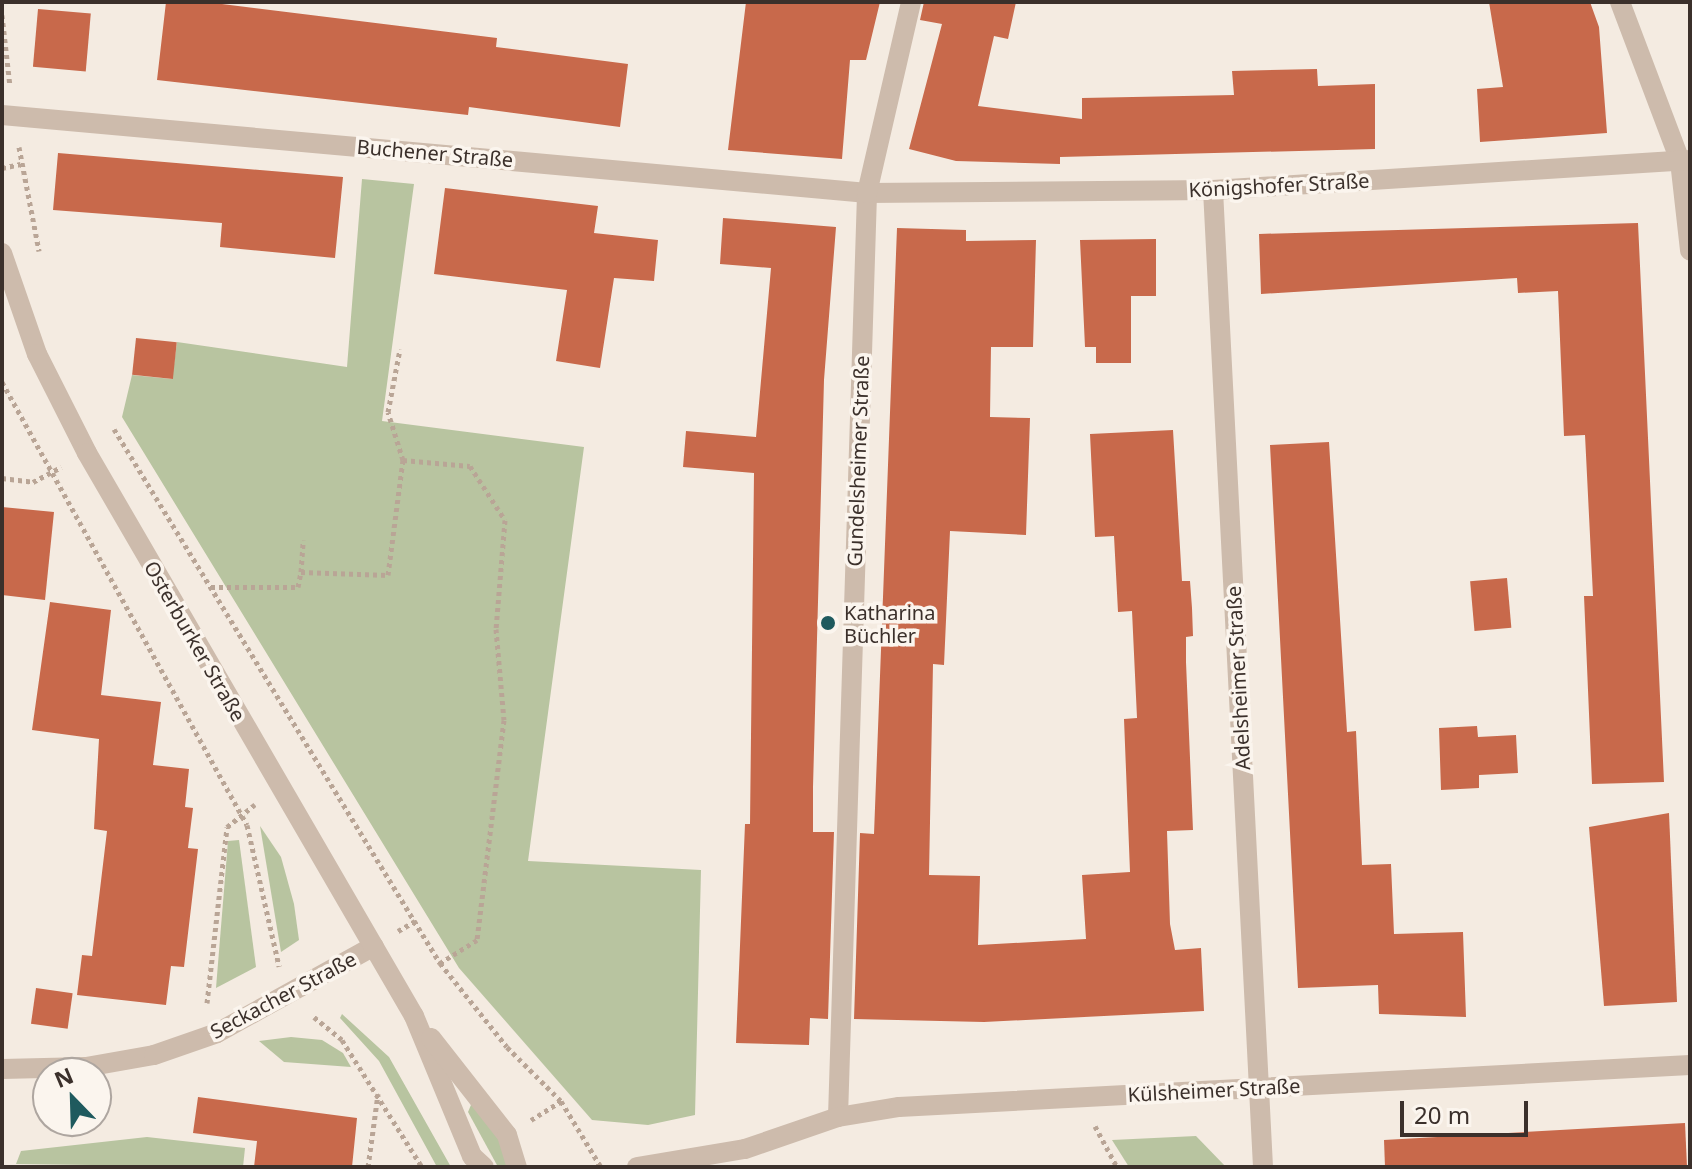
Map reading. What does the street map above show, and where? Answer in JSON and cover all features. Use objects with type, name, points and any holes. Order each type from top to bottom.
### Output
[{"type":"street","name":"Gundelsheimer Straße","points":[[838,1117],[867,193],[911,2]]},
{"type":"street","points":[[1620,2],[1685,160],[1690,250]]},
{"type":"street","name":"Buchener Straße","points":[[8,115],[867,193]]},
{"type":"street","name":"Königshofer Straße","points":[[867,193],[1213,190],[1685,160]]},
{"type":"street","name":"Adelsheimer Straße","points":[[1213,190],[1263,1167]]},
{"type":"street","name":"Osterburker Straße","points":[[2,253],[37,354],[87,453],[414,1016],[472,1156],[484,1167]]},
{"type":"street","name":"Seckacher Straße","points":[[2,1069],[100,1064],[154,1055],[217,1033],[297,992],[374,946]]},
{"type":"street","name":"Osterburker Straße","points":[[414,1016],[507,1135],[517,1167]]},
{"type":"street","name":"Külsheimer Straße","points":[[637,1167],[745,1149],[838,1117],[899,1107],[1690,1065]]},
{"type":"street","name":"Külsheimer Straße","points":[[723,1167],[745,1149]]},
{"type":"path","points":[[2,15],[8,115],[41,256]]},
{"type":"path","points":[[2,168],[21,164]]},
{"type":"path","points":[[301,572],[388,575],[403,460],[388,412],[400,349]]},
{"type":"path","points":[[2,382],[241,814],[273,957],[313,1016],[342,1040],[422,1167]]},
{"type":"path","points":[[112,425],[440,963],[507,1047],[561,1101],[601,1167]]},
{"type":"path","points":[[2,478],[33,482],[87,453]]},
{"type":"path","points":[[403,460],[470,466],[505,520],[496,629],[504,720],[477,940],[440,963]]},
{"type":"path","points":[[210,587],[298,587],[303,540]]},
{"type":"path","points":[[217,1033],[205,997],[227,827],[241,814]]},
{"type":"path","points":[[368,1167],[378,1094]]},
{"type":"path","points":[[1093,1097],[1096,1133],[1117,1167]]},
{"type":"green space","points":[[362,179],[414,184],[382,421],[584,447],[528,861],[701,870],[695,1115],[648,1125],[592,1120],[459,968],[122,417],[132,375],[172,379],[177,342],[347,367]]},
{"type":"green space","points":[[260,826],[281,857],[294,904],[299,940],[281,952]]},
{"type":"green space","points":[[239,840],[256,967],[216,988],[228,841]]},
{"type":"green space","points":[[342,1014],[389,1057],[451,1167],[437,1167],[379,1061],[340,1018]]},
{"type":"green space","points":[[291,1037],[322,1040],[343,1053],[351,1067],[284,1062],[259,1041]]},
{"type":"green space","points":[[471,1105],[479,1105],[519,1167],[498,1167],[468,1112]]},
{"type":"green space","points":[[1196,1136],[1226,1167],[1129,1167],[1112,1140]]},
{"type":"green space","points":[[147,1137],[245,1148],[243,1167],[16,1164],[21,1151]]},
{"type":"building","points":[[166,2],[206,2],[497,38],[496,47],[628,64],[620,127],[469,107],[468,115],[157,80]]},
{"type":"building","points":[[746,2],[880,2],[866,60],[850,60],[842,159],[728,150]]},
{"type":"building","points":[[924,2],[1016,2],[1008,39],[994,36],[978,106],[1082,119],[1082,98],[1234,95],[1232,71],[1317,69],[1318,86],[1375,84],[1375,149],[1060,157],[1060,164],[956,161],[909,149],[942,24],[920,20]]},
{"type":"building","points":[[1489,2],[1590,2],[1599,27],[1607,133],[1480,142],[1477,89],[1503,87]]},
{"type":"building","points":[[38,9],[91,14],[86,71],[33,67]]},
{"type":"building","points":[[58,153],[343,177],[335,258],[220,247],[222,223],[53,210]]},
{"type":"building","points":[[445,188],[598,206],[594,233],[658,240],[654,281],[614,278],[600,368],[556,361],[567,290],[434,274]]},
{"type":"building","points":[[723,218],[836,227],[824,380],[813,787],[813,832],[834,832],[828,1019],[810,1018],[809,1045],[736,1043],[745,824],[750,824],[754,473],[683,467],[686,431],[756,437],[771,268],[720,264]]},
{"type":"building","points":[[1638,223],[1664,782],[1592,784],[1584,596],[1593,596],[1585,435],[1564,436],[1558,291],[1518,293],[1517,278],[1261,294],[1259,234]]},
{"type":"building","points":[[897,228],[966,230],[966,241],[1036,240],[1033,347],[991,347],[990,417],[1030,418],[1026,535],[950,531],[944,665],[933,664],[929,875],[980,876],[978,945],[1086,939],[1082,875],[1130,872],[1124,719],[1137,718],[1132,611],[1118,612],[1114,536],[1095,537],[1090,434],[1173,430],[1182,581],[1190,581],[1192,608],[1193,636],[1186,637],[1186,662],[1193,830],[1167,831],[1170,924],[1175,950],[1201,948],[1204,1011],[984,1022],[854,1019],[860,833],[874,834]]},
{"type":"building","points":[[1156,239],[1156,296],[1131,296],[1131,363],[1096,363],[1096,347],[1085,347],[1080,240]]},
{"type":"building","points":[[136,338],[177,342],[173,379],[132,375]]},
{"type":"building","points":[[1329,442],[1347,732],[1356,731],[1362,865],[1391,864],[1394,934],[1463,932],[1466,1017],[1379,1014],[1378,985],[1298,988],[1270,445]]},
{"type":"building","points":[[2,507],[54,512],[45,600],[2,595]]},
{"type":"building","points":[[1507,578],[1511,628],[1474,631],[1470,581]]},
{"type":"building","points":[[50,602],[111,610],[101,695],[161,702],[153,765],[189,769],[185,807],[193,808],[188,848],[198,849],[184,967],[171,966],[166,1005],[77,995],[82,955],[92,956],[107,831],[94,829],[99,739],[32,730]]},
{"type":"building","points":[[1477,726],[1478,737],[1516,735],[1518,773],[1479,775],[1479,788],[1441,790],[1439,728]]},
{"type":"building","points":[[1669,813],[1677,1002],[1604,1006],[1589,827]]},
{"type":"building","points":[[36,988],[73,993],[68,1029],[31,1024]]},
{"type":"building","points":[[198,1097],[357,1118],[352,1167],[254,1167],[257,1141],[193,1133]]},
{"type":"building","points":[[1685,1123],[1687,1167],[1385,1167],[1384,1140]]},
{"type":"place","name":"Katharina Büchler","points":[[828,623]]}]
